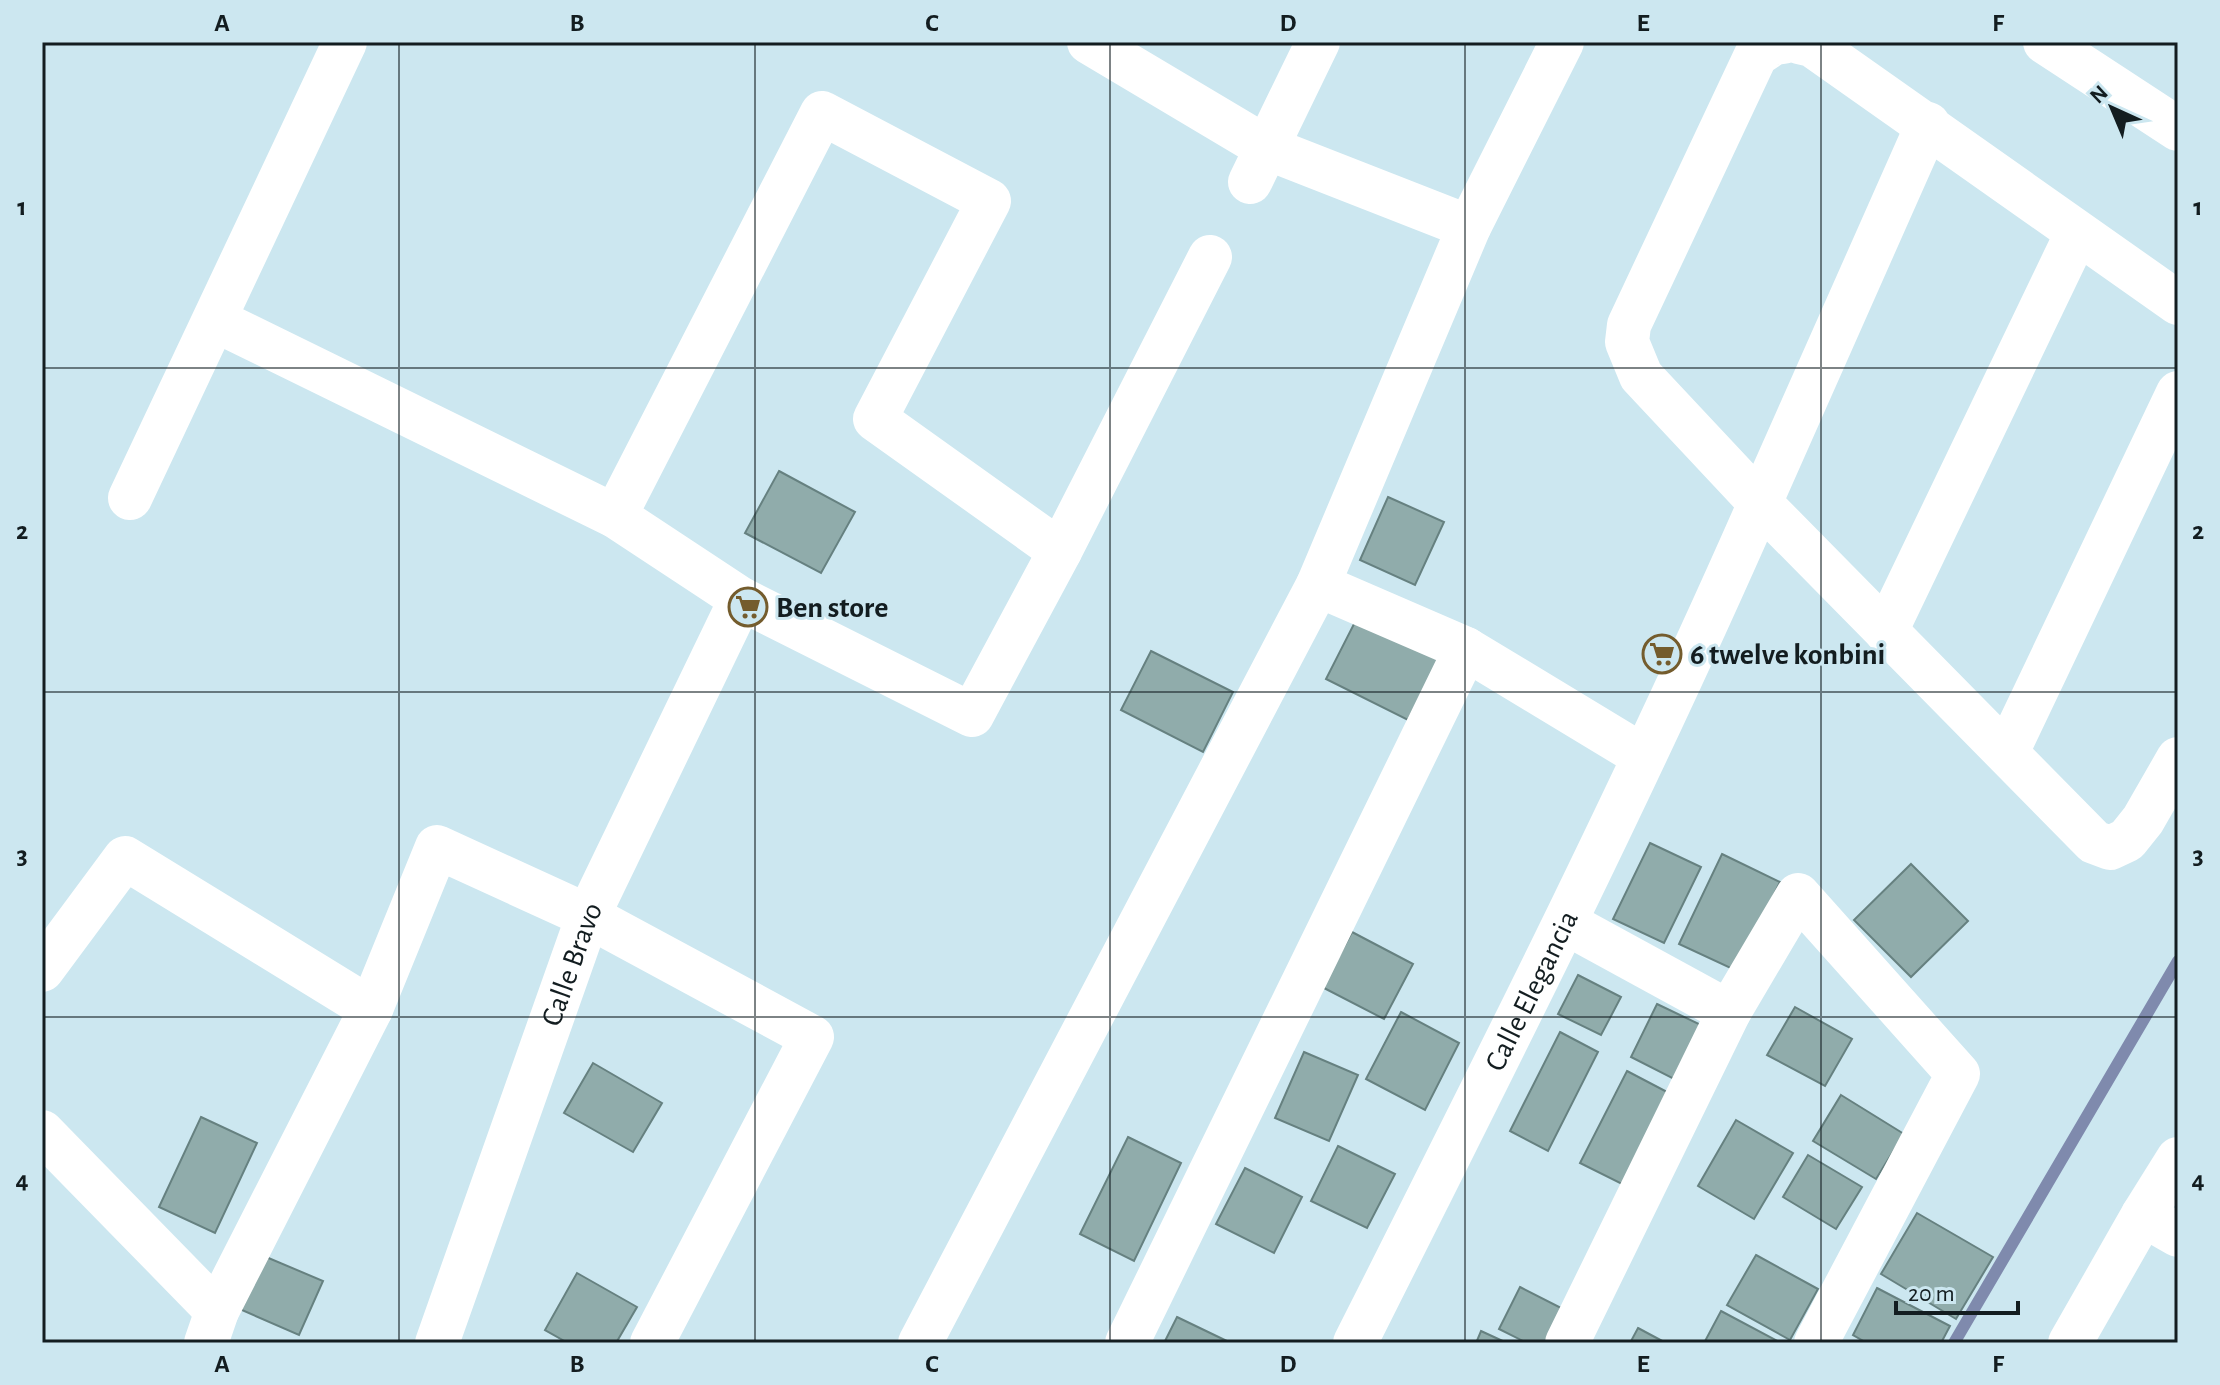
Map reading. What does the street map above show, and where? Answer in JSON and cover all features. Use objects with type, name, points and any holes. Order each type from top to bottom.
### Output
[{"type":"street","points":[[130,498],[345,42]]},
{"type":"street","points":[[1089,42],[1259,165],[1469,227]]},
{"type":"street","points":[[1259,165],[1318,42]]},
{"type":"street","points":[[920,1343],[1318,585],[1469,227],[1562,42]]},
{"type":"street","points":[[1783,42],[1774,43],[1756,55],[1629,325],[1627,342],[1641,376],[1760,503],[2094,842],[2110,848],[2127,840],[2143,820],[2178,759]]},
{"type":"street","points":[[1799,42],[1812,45],[1928,124],[2178,303]]},
{"type":"street","points":[[2045,42],[2177,127]]},
{"type":"street","points":[[615,516],[822,113],[989,201],[875,419],[1060,551]]},
{"type":"street","name":"Calle Elegancia","points":[[1355,1343],[1566,923],[1703,634],[1928,124]]},
{"type":"street","points":[[1886,631],[2077,233]]},
{"type":"street","points":[[215,320],[615,516],[741,599],[972,715],[1060,551],[1210,257]]},
{"type":"street","points":[[2007,752],[2178,393]]},
{"type":"street","points":[[1318,585],[1466,649],[1643,756]]},
{"type":"street","name":"Calle Bravo","points":[[437,1343],[588,916],[741,599]]},
{"type":"street","points":[[1127,1343],[1466,649]]},
{"type":"street","points":[[42,1132],[212,1327],[371,1009],[437,847],[588,916],[812,1037],[652,1343]]},
{"type":"street","points":[[42,970],[125,858],[371,1009]]},
{"type":"street","points":[[1567,1343],[1729,1012],[1798,895],[1958,1074],[1816,1343]]},
{"type":"street","points":[[1566,923],[1729,1012]]},
{"type":"street","points":[[2070,1343],[2160,1225],[2178,1159]]},
{"type":"building","points":[[779,471],[855,512],[821,573],[745,533]]},
{"type":"building","points":[[1388,497],[1444,522],[1415,585],[1360,560]]},
{"type":"building","points":[[1357,618],[1439,660],[1408,720],[1326,679]]},
{"type":"building","points":[[1151,651],[1233,692],[1203,752],[1121,710]]},
{"type":"building","points":[[1650,843],[1701,867],[1664,943],[1613,919]]},
{"type":"building","points":[[1722,854],[1780,882],[1737,971],[1679,944]]},
{"type":"building","points":[[1911,864],[1968,921],[1911,977],[1854,920]]},
{"type":"building","points":[[1352,932],[1413,964],[1384,1019],[1322,987]]},
{"type":"building","points":[[1578,975],[1621,997],[1601,1035],[1558,1014]]},
{"type":"building","points":[[1657,1004],[1703,1026],[1676,1080],[1631,1057]]},
{"type":"building","points":[[1795,1007],[1852,1039],[1825,1086],[1767,1055]]},
{"type":"building","points":[[1401,1012],[1459,1043],[1425,1110],[1366,1079]]},
{"type":"building","points":[[1560,1032],[1598,1052],[1548,1151],[1510,1131]]},
{"type":"building","points":[[1304,1052],[1358,1075],[1329,1141],[1275,1118]]},
{"type":"building","points":[[593,1063],[662,1103],[633,1152],[564,1113]]},
{"type":"building","points":[[1627,1071],[1669,1093],[1622,1184],[1580,1163]]},
{"type":"building","points":[[1841,1095],[1904,1134],[1876,1179],[1813,1141]]},
{"type":"building","points":[[201,1117],[257,1143],[215,1233],[159,1207]]},
{"type":"building","points":[[1736,1120],[1793,1153],[1754,1219],[1698,1186]]},
{"type":"building","points":[[1128,1137],[1181,1163],[1134,1261],[1080,1234]]},
{"type":"building","points":[[1338,1146],[1395,1174],[1367,1228],[1311,1201]]},
{"type":"building","points":[[1808,1155],[1862,1187],[1836,1229],[1783,1197]]},
{"type":"building","points":[[1245,1168],[1302,1197],[1274,1253],[1216,1224]]},
{"type":"building","points":[[1917,1213],[1993,1257],[1956,1319],[1881,1274]]},
{"type":"building","points":[[259,1254],[323,1281],[299,1335],[235,1307]]},
{"type":"building","points":[[1756,1255],[1818,1289],[1790,1340],[1727,1305]]},
{"type":"building","points":[[577,1273],[637,1307],[616,1343],[568,1343],[545,1330]]},
{"type":"building","points":[[1520,1287],[1567,1311],[1551,1343],[1527,1343],[1499,1329]]},
{"type":"building","points":[[1877,1288],[1950,1326],[1941,1343],[1867,1343],[1853,1335]]},
{"type":"building","points":[[1721,1311],[1781,1343],[1704,1343]]},
{"type":"building","points":[[1177,1317],[1231,1343],[1164,1343]]},
{"type":"building","points":[[1638,1328],[1666,1343],[1630,1343]]},
{"type":"building","points":[[1481,1331],[1507,1343],[1476,1343]]},
{"type":"waterway","points":[[1954,1343],[2178,961]]},
{"type":"place","name":"Ben store","points":[[748,607]]},
{"type":"place","name":"6 twelve konbini","points":[[1662,654]]}]
